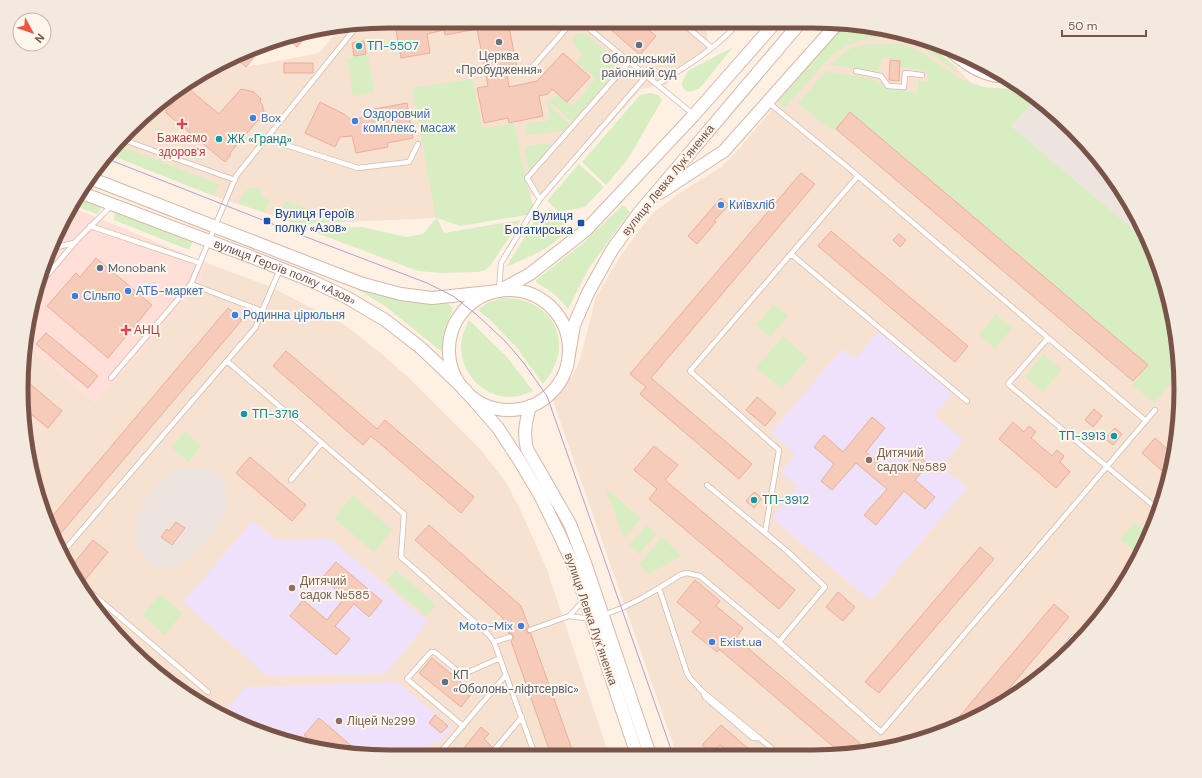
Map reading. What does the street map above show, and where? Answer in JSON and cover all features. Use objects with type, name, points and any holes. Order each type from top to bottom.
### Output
[{"type":"main road","name":"вулиця Левка Лукʼяненка","points":[[499,290],[530,274],[586,230],[694,115],[770,28]]},
{"type":"main road","name":"вулиця Левка Лукʼяненка","points":[[569,354],[574,324],[588,293],[612,250],[649,201],[796,28]]},
{"type":"main road","points":[[649,201],[724,151],[833,29]]},
{"type":"main road","points":[[960,59],[974,68],[993,75]]},
{"type":"main road","name":"вулиця Героїв полку «Азов»","points":[[95,180],[356,281],[401,294],[432,298],[499,290]]},
{"type":"main road","name":"вулиця Героїв полку «Азов»","points":[[85,194],[209,241],[346,297],[385,320],[421,348],[465,390]]},
{"type":"main road","points":[[499,290],[517,290],[534,295],[549,305],[561,319],[567,336],[569,354],[566,370],[558,384],[548,396],[530,406],[513,410],[495,408],[478,402],[465,390],[455,376],[450,360],[449,342],[454,326],[467,307],[482,296],[499,290]]},
{"type":"main road","name":"вулиця Левка Лукʼяненка","points":[[465,390],[498,428],[537,491],[575,569],[585,599],[597,617],[648,750]]},
{"type":"main road","name":"вулиця Левка Лукʼяненка","points":[[530,406],[525,424],[524,438],[527,449],[570,524],[585,563],[597,617],[636,750]]},
{"type":"lane","points":[[528,72],[567,28]]},
{"type":"lane","points":[[589,28],[694,115]]},
{"type":"lane","points":[[688,28],[712,48]]},
{"type":"lane","points":[[658,84],[712,48],[726,37],[734,28]]},
{"type":"lane","points":[[111,378],[191,284],[235,180],[354,30]]},
{"type":"lane","points":[[540,199],[527,178],[630,61]]},
{"type":"lane","points":[[856,72],[881,76],[888,86],[904,87],[905,73],[922,75]]},
{"type":"lane","points":[[499,290],[501,263],[540,199],[647,76]]},
{"type":"lane","points":[[767,101],[858,176],[1146,421]]},
{"type":"lane","points":[[267,139],[358,168],[409,162],[418,144]]},
{"type":"lane","points":[[127,141],[235,180]]},
{"type":"lane","points":[[765,533],[779,450],[690,371],[858,176]]},
{"type":"lane","points":[[46,277],[90,226],[112,205]]},
{"type":"lane","points":[[90,226],[200,263]]},
{"type":"lane","points":[[57,247],[74,244]]},
{"type":"lane","points":[[791,254],[967,401]]},
{"type":"lane","points":[[65,549],[255,328],[280,269]]},
{"type":"lane","points":[[191,284],[262,310]]},
{"type":"lane","points":[[1048,338],[1008,384],[1154,506]]},
{"type":"lane","points":[[227,361],[321,444],[404,514],[401,557],[488,634],[494,642],[534,750]]},
{"type":"lane","points":[[530,630],[569,616],[597,617],[622,609],[680,575],[688,573],[700,576],[779,642],[881,732],[1155,410]]},
{"type":"lane","points":[[290,480],[321,444]]},
{"type":"lane","points":[[708,485],[787,552],[824,587],[779,642]]},
{"type":"lane","points":[[659,588],[687,673],[702,691],[774,750]]},
{"type":"lane","points":[[91,592],[208,692]]},
{"type":"lane","points":[[569,616],[585,599]]},
{"type":"lane","points":[[494,642],[510,637]]},
{"type":"lane","points":[[1065,647],[1074,638]]},
{"type":"lane","points":[[463,726],[407,679],[431,652],[434,652],[461,674],[500,658]]},
{"type":"lane","points":[[442,750],[506,675]]},
{"type":"lane","points":[[494,750],[522,718]]},
{"type":"shaded area","points":[[702,28],[707,32],[709,54],[665,85],[641,89],[549,192],[436,218],[298,224],[214,196],[114,156],[134,134],[169,103],[208,76],[229,65],[238,61],[246,67],[319,53],[337,32],[365,29]]},
{"type":"shaded area","points":[[839,29],[860,31],[906,40],[935,49],[957,68],[1011,126],[1140,235],[1147,251],[1162,296],[1171,342],[1174,389],[1173,413],[1171,436],[1162,482],[1147,527],[1137,549],[1126,570],[1099,609],[1068,644],[1051,660],[1014,689],[994,702],[951,723],[929,731],[906,738],[860,747],[813,750],[675,750],[552,398],[564,387],[574,373],[580,359],[596,297],[621,255],[638,232],[654,212],[681,192],[721,167],[739,149]]},
{"type":"shaded area","points":[[1033,103],[1051,118],[1084,151],[1099,169],[1126,209],[1140,235],[1011,126]]},
{"type":"shaded area","points":[[76,209],[207,263],[193,292],[96,403],[30,348],[40,296],[47,273],[55,251]]},
{"type":"shaded area","points":[[207,263],[269,286],[345,325],[382,354],[410,379],[481,450],[505,481],[518,505],[546,567],[607,750],[389,750],[342,747],[296,738],[251,723],[208,702],[169,675],[151,660],[118,627],[89,590],[76,570],[55,527],[47,505],[40,482],[31,436],[28,389],[30,348],[96,403],[193,292]]},
{"type":"shaded area","name":"Дитячий садок №589","points":[[878,332],[952,394],[934,415],[964,440],[941,467],[967,488],[871,601],[772,518],[798,486],[781,472],[796,454],[771,433],[842,349],[855,359]]},
{"type":"shaded area","points":[[181,468],[207,468],[215,471],[224,481],[228,502],[227,511],[216,532],[195,553],[174,568],[165,569],[152,566],[144,558],[135,543],[134,531],[137,516],[154,487],[171,473]]},
{"type":"shaded area","name":"Дитячий садок №585","points":[[253,521],[276,540],[331,539],[428,622],[385,674],[267,676],[183,602]]},
{"type":"shaded area","name":"Ліцей №299","points":[[397,682],[452,728],[438,744],[433,742],[427,749],[428,750],[365,749],[319,743],[273,731],[225,711],[246,687]]},
{"type":"green space","points":[[839,29],[860,31],[908,41],[884,37],[864,39],[846,46],[832,55],[781,112],[785,106],[780,105],[778,101]]},
{"type":"green space","points":[[580,33],[586,34],[619,63],[617,70],[572,122],[549,101],[557,95],[573,106],[594,81],[594,77],[576,62],[583,54],[574,42],[574,36]]},
{"type":"green space","points":[[913,42],[935,49],[957,68],[954,70]]},
{"type":"green space","points":[[868,44],[903,44],[923,53],[958,78],[984,87],[1015,90],[1033,103],[1011,126],[1140,235],[1147,251],[1162,296],[1171,342],[1173,365],[1174,380],[1154,403],[1132,385],[1148,365],[850,112],[836,129],[832,130],[798,104],[826,71],[873,79],[882,86],[917,93],[919,80],[928,82],[927,71],[900,67],[900,61],[890,60],[889,57],[882,57],[881,67],[878,71],[830,65],[851,48]]},
{"type":"green space","points":[[733,47],[700,88],[694,91],[684,89],[682,82],[688,71]]},
{"type":"green space","points":[[368,54],[374,92],[353,96],[347,58]]},
{"type":"green space","points":[[473,79],[482,129],[514,123],[527,185],[533,205],[527,215],[460,226],[437,218],[444,233],[521,220],[486,270],[478,272],[441,273],[418,271],[306,229],[362,227],[406,237],[423,234],[436,218],[412,88]]},
{"type":"green space","points":[[654,93],[662,100],[628,159],[606,185],[582,162],[640,95]]},
{"type":"green space","points":[[547,102],[570,125],[564,131],[527,135],[525,124],[549,120],[550,117]]},
{"type":"green space","points":[[549,143],[551,145],[550,148],[529,171],[525,149],[528,146]]},
{"type":"green space","points":[[122,147],[219,184],[214,196],[114,156]]},
{"type":"green space","points":[[579,164],[604,187],[585,207],[559,212],[547,201]]},
{"type":"green space","points":[[250,187],[261,189],[261,197],[270,200],[265,213],[239,203],[244,193]]},
{"type":"green space","points":[[82,199],[102,207],[98,214],[77,207]]},
{"type":"green space","points":[[285,201],[348,222],[298,224],[278,217]]},
{"type":"green space","points":[[623,205],[630,212],[589,268],[568,309],[557,297],[536,282],[536,280],[582,244]]},
{"type":"green space","points":[[115,213],[193,241],[189,250],[114,220]]},
{"type":"green space","points":[[558,216],[571,227],[564,234],[541,251],[506,267],[535,221]]},
{"type":"green space","points":[[343,281],[392,298],[423,303],[447,303],[453,308],[443,336],[443,353],[385,306]]},
{"type":"green space","points":[[502,298],[520,300],[535,306],[547,314],[555,326],[559,339],[558,354],[553,369],[543,384],[517,348],[490,320],[478,310],[489,302]]},
{"type":"green space","points":[[774,304],[788,316],[770,337],[756,325]]},
{"type":"green space","points":[[996,314],[1012,328],[995,349],[979,335]]},
{"type":"green space","points":[[469,320],[507,357],[533,391],[509,397],[499,396],[482,388],[475,381],[469,374],[465,365],[461,346],[462,336]]},
{"type":"green space","points":[[783,336],[808,358],[782,389],[756,368]]},
{"type":"green space","points":[[1043,354],[1062,369],[1043,392],[1025,377]]},
{"type":"green space","points":[[185,432],[202,446],[188,462],[171,447]]},
{"type":"green space","points":[[605,487],[641,519],[624,538]]},
{"type":"green space","points":[[353,495],[392,530],[374,552],[334,518]]},
{"type":"green space","points":[[1135,522],[1145,531],[1135,552],[1120,539]]},
{"type":"green space","points":[[647,525],[657,534],[639,554],[629,545]]},
{"type":"green space","points":[[662,537],[681,556],[649,574],[639,565]]},
{"type":"green space","points":[[396,570],[436,605],[426,616],[386,581]]},
{"type":"green space","points":[[160,594],[182,613],[165,635],[142,615]]},
{"type":"building","points":[[396,28],[509,28],[517,67],[506,69],[509,87],[537,81],[563,53],[590,77],[567,102],[552,89],[548,94],[539,96],[543,116],[509,123],[508,118],[484,123],[477,88],[488,86],[477,29],[445,35],[444,30],[427,34],[430,53],[401,58]]},
{"type":"building","name":"Оболонський районний суд","points":[[609,28],[646,28],[656,36],[640,55]]},
{"type":"building","points":[[304,38],[297,47],[291,42]]},
{"type":"building","name":"ТП-5507","points":[[364,41],[366,54],[354,56],[352,43]]},
{"type":"building","points":[[258,52],[246,67],[238,61]]},
{"type":"building","points":[[890,60],[900,61],[899,81],[889,80]]},
{"type":"building","points":[[284,63],[313,63],[313,73],[284,73]]},
{"type":"building","name":"ЖК «Гранд»","points":[[189,89],[219,114],[241,89],[254,92],[261,99],[260,102],[262,104],[265,116],[260,121],[258,120],[230,153],[230,156],[225,162],[165,112],[180,95]]},
{"type":"building","points":[[320,102],[344,114],[351,120],[375,115],[374,109],[407,103],[413,138],[387,143],[388,147],[356,153],[352,136],[340,137],[335,147],[305,133]]},
{"type":"building","points":[[850,112],[1148,365],[1133,381],[836,129]]},
{"type":"building","points":[[801,173],[815,184],[651,378],[752,464],[739,479],[640,394],[646,387],[630,374]]},
{"type":"building","points":[[721,198],[729,205],[714,221],[716,222],[697,244],[688,236]]},
{"type":"building","points":[[831,231],[968,346],[955,362],[818,246]]},
{"type":"building","points":[[899,234],[906,240],[900,247],[893,240]]},
{"type":"building","points":[[96,258],[152,305],[108,358],[47,306],[76,273],[80,277]]},
{"type":"building","points":[[228,308],[242,320],[59,536],[51,517]]},
{"type":"building","points":[[46,333],[98,376],[88,388],[36,344]]},
{"type":"building","points":[[286,351],[377,429],[385,420],[474,497],[461,513],[371,436],[363,445],[273,366]]},
{"type":"building","points":[[28,382],[62,411],[48,428],[29,412]]},
{"type":"building","points":[[757,397],[776,413],[765,426],[746,410]]},
{"type":"building","points":[[1094,409],[1102,416],[1093,427],[1085,420]]},
{"type":"building","points":[[872,417],[885,428],[866,452],[896,477],[916,453],[928,464],[915,480],[935,497],[925,509],[904,491],[876,525],[864,515],[887,489],[856,463],[832,490],[821,481],[834,464],[814,447],[824,435],[843,452]]},
{"type":"building","points":[[1013,422],[1024,432],[1029,426],[1036,432],[1031,438],[1052,456],[1057,450],[1064,456],[1060,462],[1070,472],[1056,488],[999,439]]},
{"type":"building","name":"ТП-3913","points":[[1115,428],[1122,434],[1113,445],[1105,439]]},
{"type":"building","points":[[1155,438],[1169,450],[1164,473],[1142,453]]},
{"type":"building","points":[[654,446],[678,465],[665,480],[795,590],[779,609],[649,499],[657,489],[634,470]]},
{"type":"building","points":[[250,457],[306,505],[292,521],[236,473]]},
{"type":"building","name":"ТП-3912","points":[[754,492],[762,498],[754,508],[746,501]]},
{"type":"building","points":[[176,522],[185,528],[172,545],[161,537],[167,529],[169,531]]},
{"type":"building","points":[[429,525],[521,606],[529,627],[526,629],[527,632],[531,634],[572,750],[549,750],[511,641],[514,638],[511,633],[509,634],[503,618],[415,540]]},
{"type":"building","points":[[93,540],[108,552],[85,580],[80,576],[73,564]]},
{"type":"building","points":[[980,547],[994,559],[879,693],[865,682]]},
{"type":"building","points":[[336,562],[382,601],[369,617],[354,604],[335,626],[350,639],[336,655],[290,616],[303,600],[327,620],[345,597],[322,578]]},
{"type":"building","points":[[695,580],[720,601],[716,606],[743,628],[736,638],[864,746],[836,749],[719,649],[717,652],[692,632],[701,622],[677,602]]},
{"type":"building","points":[[838,592],[855,607],[843,621],[826,607]]},
{"type":"building","points":[[1054,604],[1069,617],[1002,697],[956,721]]},
{"type":"building","points":[[432,658],[473,692],[461,707],[419,673]]},
{"type":"building","points":[[435,715],[448,726],[441,733],[429,723]]},
{"type":"building","points":[[319,718],[354,748],[312,741],[304,735]]},
{"type":"building","points":[[721,725],[750,750],[726,750],[720,745],[716,750],[708,750],[702,745]]},
{"type":"building","points":[[481,727],[489,734],[484,739],[492,747],[490,750],[462,750]]},
{"type":"tram line","points":[[110,160],[427,283],[453,296],[477,315],[505,341],[523,362],[547,396],[671,750]]},
{"type":"place","name":"Церква «Пробудження»","points":[[499,42]]},
{"type":"place","name":"Оболонський районний суд","points":[[639,45]]},
{"type":"place","name":"ТП-5507","points":[[359,46]]},
{"type":"place","name":"Box","points":[[253,118]]},
{"type":"place","name":"Оздоровчий комплекс, масаж","points":[[355,121]]},
{"type":"place","name":"Бажаємо здоров'я","points":[[182,124]]},
{"type":"place","name":"ЖК «Гранд»","points":[[219,139]]},
{"type":"place","name":"Київхліб","points":[[721,205]]},
{"type":"place","name":"Вулиця Героїв полку «Азов»","points":[[267,221]]},
{"type":"place","name":"Вулиця Богатирська","points":[[581,223]]},
{"type":"place","name":"Monobank","points":[[100,268]]},
{"type":"place","name":"АТБ-маркет","points":[[128,291]]},
{"type":"place","name":"Сільпо","points":[[75,296]]},
{"type":"place","name":"Родинна цірюльня","points":[[235,315]]},
{"type":"place","name":"АНЦ","points":[[126,330]]},
{"type":"place","name":"ТП-3716","points":[[244,414]]},
{"type":"place","name":"ТП-3913","points":[[1114,436]]},
{"type":"place","name":"Дитячий садок №589","points":[[869,460]]},
{"type":"place","name":"ТП-3912","points":[[754,500]]},
{"type":"place","name":"Дитячий садок №585","points":[[292,588]]},
{"type":"place","name":"Moto-Mix","points":[[521,626]]},
{"type":"place","name":"Exist.ua","points":[[712,642]]},
{"type":"place","name":"КП «Оболонь-ліфтсервіс»","points":[[445,682]]},
{"type":"place","name":"Ліцей №299","points":[[339,721]]}]
